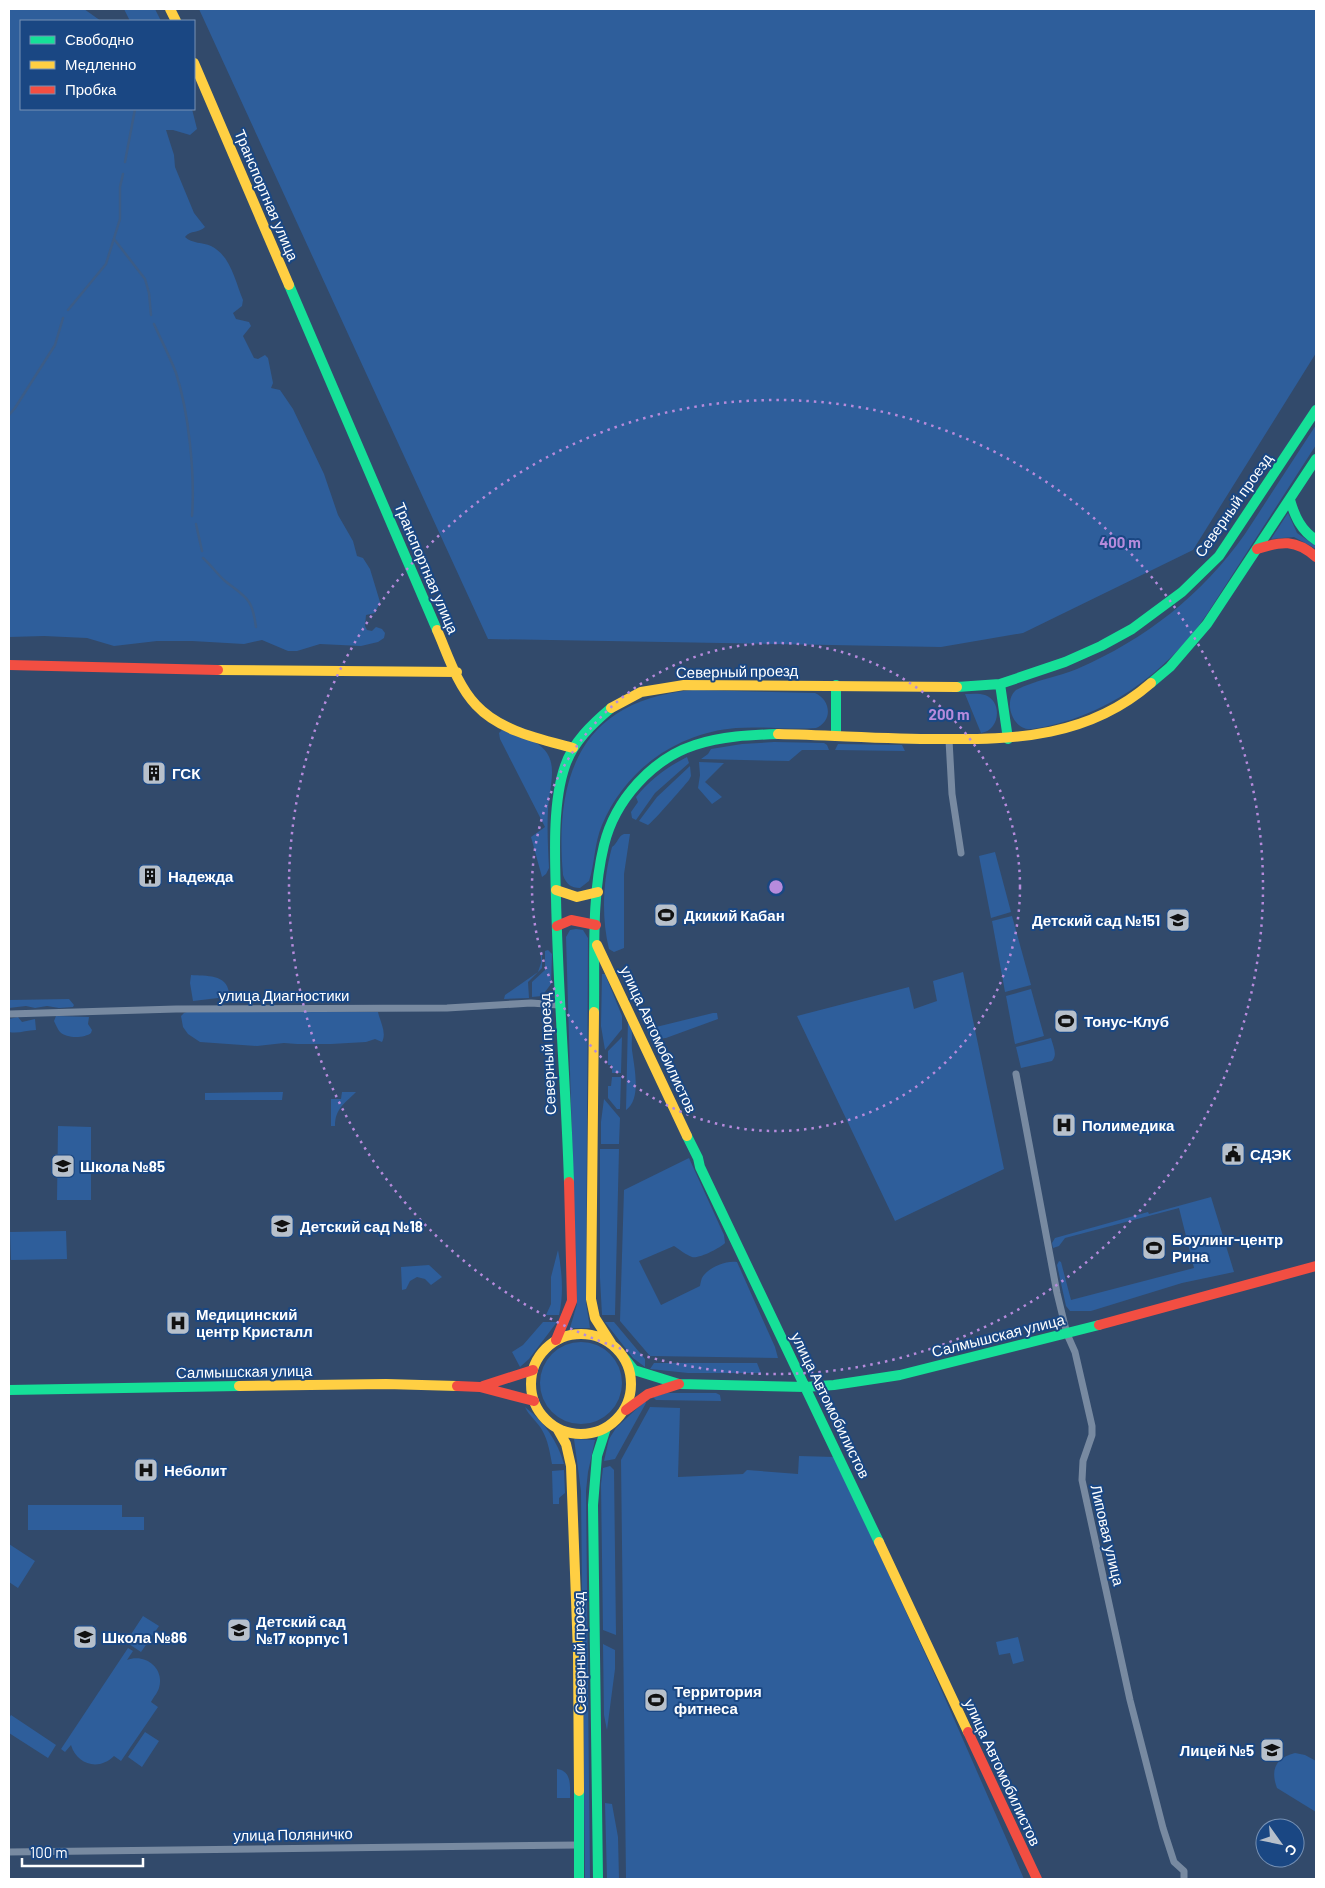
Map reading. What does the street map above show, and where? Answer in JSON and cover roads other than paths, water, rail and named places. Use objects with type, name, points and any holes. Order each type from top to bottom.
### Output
[{"type":"main road","name":"Транспортная улица","points":[[195,65],[457,672]]},
{"type":"main road","name":"Северный проезд","points":[[556,1340],[572,1301],[569,1179],[559,1005],[555,844],[560,785],[565,766],[573,748],[590,724],[613,706],[641,692],[684,685],[836,685],[933,688],[1000,684],[1065,662],[1132,630],[1182,592],[1219,556],[1316,410]]},
{"type":"main road","points":[[679,1384],[647,1376],[634,1370],[611,1343],[594,1318],[592,1299],[592,1147],[596,925],[604,847],[613,818],[640,781],[659,764],[693,746],[734,736],[774,734],[949,740],[1008,739],[1054,732],[1093,720],[1143,690],[1184,654],[1206,626],[1316,459]]},
{"type":"main road","points":[[1290,500],[1301,527],[1308,536],[1316,540]]},
{"type":"main road","points":[[1257,549],[1271,544],[1294,543],[1306,547],[1316,557]]},
{"type":"main road","points":[[9,666],[317,672],[457,672],[476,705],[486,712],[524,733],[573,748]]},
{"type":"main road","points":[[1000,684],[1008,739]]},
{"type":"main road","points":[[836,685],[836,736]]},
{"type":"main road","points":[[556,890],[568,896],[585,897],[598,892]]},
{"type":"main road","points":[[557,926],[571,920],[596,925]]},
{"type":"main road","name":"улица Автомобилистов","points":[[597,944],[681,1122],[700,1167],[1037,1879]]},
{"type":"main road","name":"Салмышская улица","points":[[679,1384],[805,1387],[834,1385],[900,1375],[1067,1334],[1316,1266]]},
{"type":"main road","points":[[611,1343],[598,1336],[584,1333],[556,1340],[542,1352],[533,1370],[531,1386],[534,1401],[543,1417],[557,1428],[569,1433],[595,1433],[606,1428],[623,1412],[648,1394],[679,1384]]},
{"type":"main road","points":[[623,1412],[630,1395],[631,1376],[625,1359]]},
{"type":"main road","points":[[480,1387],[533,1370]]},
{"type":"main road","name":"Салмышская улица","points":[[9,1390],[386,1384],[480,1387]]},
{"type":"main road","points":[[480,1387],[534,1401]]},
{"type":"main road","name":"Северный проезд","points":[[557,1428],[566,1444],[571,1466],[578,1653],[579,1879]]},
{"type":"main road","name":"Северный проезд","points":[[598,1879],[593,1505],[595,1466],[599,1442],[606,1428]]},
{"type":"street","points":[[949,740],[952,794],[961,853]]},
{"type":"street","name":"улица Диагностики","points":[[9,1014],[176,1009],[403,1009],[531,1003],[559,1005]]},
{"type":"street","name":"Липовая улица","points":[[1016,1074],[1047,1232],[1049,1256],[1067,1334],[1075,1352],[1092,1426],[1092,1435],[1083,1461],[1082,1480],[1130,1700],[1163,1828],[1174,1862],[1184,1871],[1184,1879]]},
{"type":"street","name":"улица Поляничко","points":[[9,1852],[578,1845]]},
{"type":"waterway","points":[[125,162],[135,110]]},
{"type":"waterway","points":[[68,310],[106,264],[120,219],[120,187],[123,174]]},
{"type":"waterway","points":[[114,239],[145,279],[149,293],[151,315]]},
{"type":"waterway","points":[[9,415],[55,345],[63,318]]},
{"type":"waterway","points":[[154,324],[176,373],[181,389],[188,425],[192,463],[192,516]]},
{"type":"waterway","points":[[196,524],[202,551]]},
{"type":"waterway","points":[[203,558],[222,578],[247,599],[256,627]]},
{"type":"place","name":"ГСК","points":[[154,773]]},
{"type":"place","name":"Надежда","points":[[150,876]]},
{"type":"place","name":"Дкикий Кабан","points":[[666,915]]},
{"type":"place","name":"Детский сад №151","points":[[1178,920]]},
{"type":"place","name":"Тонус-Клуб","points":[[1066,1021]]},
{"type":"place","name":"Полимедика","points":[[1064,1125]]},
{"type":"place","name":"СДЭК","points":[[1233,1154]]},
{"type":"place","name":"Школа №85","points":[[63,1166]]},
{"type":"place","name":"Детский сад №18","points":[[282,1226]]},
{"type":"place","name":"Боулинг-центр Рина","points":[[1154,1248]]},
{"type":"place","name":"Медицинский центр Кристалл","points":[[178,1323]]},
{"type":"place","name":"Неболит","points":[[146,1470]]},
{"type":"place","name":"Детский сад №17 корпус 1","points":[[239,1630]]},
{"type":"place","name":"Школа №86","points":[[85,1637]]},
{"type":"place","name":"Территория фитнеса","points":[[656,1700]]},
{"type":"place","name":"Лицей №5","points":[[1272,1750]]}]
